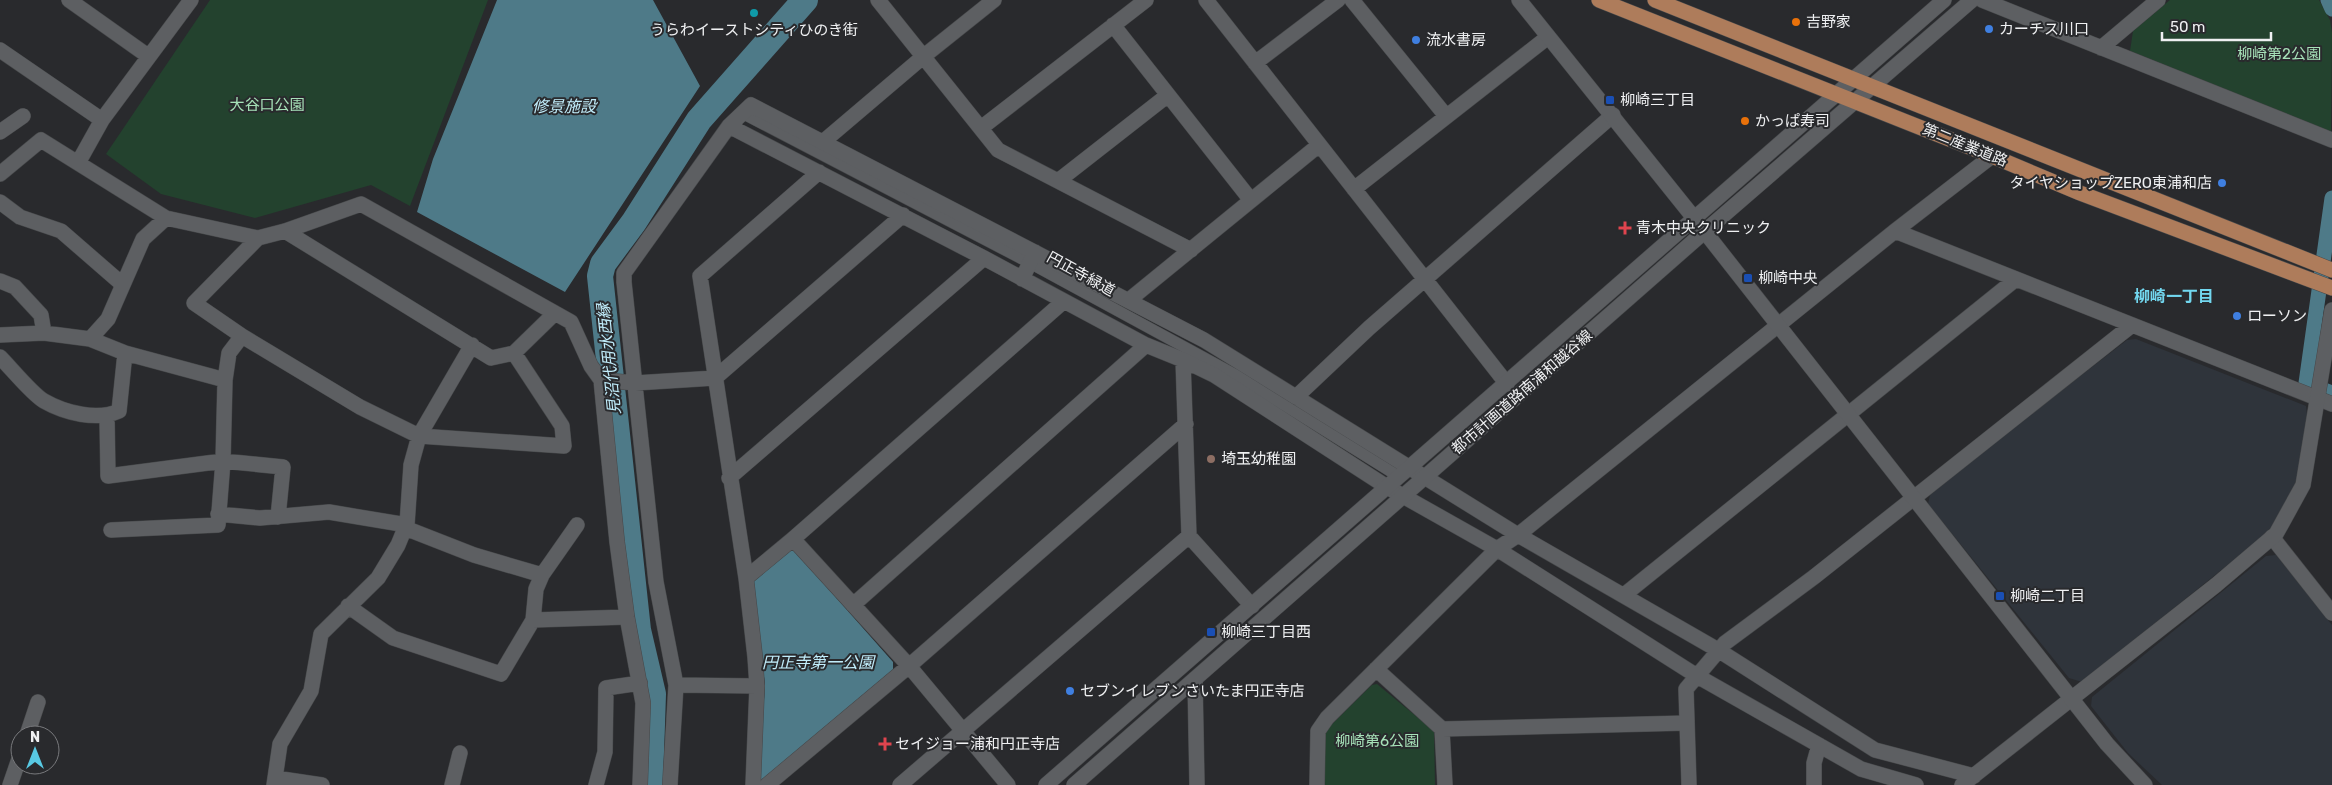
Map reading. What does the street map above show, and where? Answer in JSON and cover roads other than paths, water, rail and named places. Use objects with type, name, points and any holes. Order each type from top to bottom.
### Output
[{"type":"main road","name":"第二産業道路","points":[[1599,0],[1992,156],[2080,193],[2324,285]]},
{"type":"main road","name":"第二産業道路","points":[[1655,0],[2324,267]]},
{"type":"street","points":[[69,0],[148,56]]},
{"type":"street","points":[[78,163],[102,120],[191,0]]},
{"type":"street","points":[[878,0],[998,150],[1190,250]]},
{"type":"street","points":[[824,141],[924,56],[994,0]]},
{"type":"street","points":[[981,128],[1146,0]]},
{"type":"street","points":[[1206,0],[1507,384]]},
{"type":"street","points":[[1255,63],[1338,0]]},
{"type":"street","points":[[1352,0],[1446,116]]},
{"type":"street","points":[[1519,0],[1694,218],[2071,699],[2107,744],[2145,785]]},
{"type":"street","name":"都市計画道路南浦和越谷線","points":[[1046,785],[1507,384],[1851,79],[1944,0]]},
{"type":"street","name":"都市計画道路南浦和越谷線","points":[[1074,785],[1704,232],[1972,0]]},
{"type":"street","points":[[1982,0],[2332,140]]},
{"type":"street","points":[[2102,48],[2158,0]]},
{"type":"street","points":[[1113,25],[1250,199]]},
{"type":"street","points":[[1354,189],[1548,37]]},
{"type":"street","points":[[0,50],[102,120]]},
{"type":"street","points":[[1058,181],[1168,95]]},
{"type":"street","points":[[670,785],[676,685],[656,582],[624,273],[729,126],[746,109],[824,141],[1033,257],[1128,300],[1204,340],[1296,397],[1398,477],[1403,496],[1497,549],[1696,676],[1861,769],[1916,785]]},
{"type":"street","name":"円正寺緑道","points":[[746,109],[1033,257],[1234,374],[1398,477]]},
{"type":"street","points":[[0,132],[23,116]]},
{"type":"street","points":[[1296,397],[1369,328],[1613,116]]},
{"type":"street","points":[[729,126],[903,215],[1146,345],[1214,375],[1398,477],[1424,477],[1718,650],[1875,750],[1968,781],[2216,585],[2272,537],[2303,485],[2323,399],[2322,374],[2332,310]]},
{"type":"street","points":[[0,174],[40,140],[166,218],[258,238],[285,232],[361,204],[571,322],[591,366],[607,381],[635,383],[715,378],[903,215]]},
{"type":"street","points":[[1128,300],[1250,199],[1319,145]]},
{"type":"street","points":[[1317,785],[1318,731],[1327,718],[1497,549],[1895,231],[1992,156]]},
{"type":"street","points":[[753,785],[757,686],[746,578],[729,478],[700,276],[819,172]]},
{"type":"street","points":[[0,202],[20,218],[61,231],[122,284]]},
{"type":"street","points":[[90,340],[108,319],[143,239],[166,218]]},
{"type":"street","points":[[1895,231],[2323,399]]},
{"type":"street","points":[[285,232],[491,358],[514,353],[555,313]]},
{"type":"street","points":[[258,238],[194,303],[242,336],[360,407],[419,436],[564,446],[562,426],[514,353]]},
{"type":"street","points":[[1022,279],[1033,257]]},
{"type":"street","points":[[729,478],[984,258]]},
{"type":"street","points":[[1624,595],[2016,279]]},
{"type":"street","points":[[0,281],[15,287],[41,315],[44,333]]},
{"type":"street","points":[[746,578],[794,539],[1064,301]]},
{"type":"street","points":[[1688,785],[1686,689],[1725,642],[1814,577],[2132,324]]},
{"type":"street","points":[[0,335],[44,333],[90,340],[125,353],[225,380]]},
{"type":"street","points":[[111,530],[218,525],[225,380],[229,354],[242,336]]},
{"type":"street","points":[[853,605],[1146,345]]},
{"type":"street","points":[[322,785],[274,782],[280,744],[311,691],[321,634],[378,578],[398,545],[406,527],[411,465],[419,436],[472,346]]},
{"type":"street","points":[[0,357],[43,400],[73,412],[107,417],[119,411],[125,353]]},
{"type":"street","points":[[1183,360],[1189,536],[1252,606]]},
{"type":"street","points":[[607,381],[617,542],[627,617],[643,703],[640,785]]},
{"type":"street","points":[[107,417],[108,476],[222,461],[283,467],[278,517]]},
{"type":"street","points":[[767,785],[908,666],[1186,424]]},
{"type":"street","points":[[218,514],[260,518],[329,512],[406,527],[474,556],[542,574]]},
{"type":"street","points":[[348,606],[393,638],[501,674],[533,620],[536,589],[542,574],[577,525]]},
{"type":"street","points":[[900,785],[1189,536]]},
{"type":"street","points":[[2272,537],[2332,613]]},
{"type":"street","points":[[794,539],[964,730],[1008,785]]},
{"type":"street","points":[[533,620],[627,617]]},
{"type":"street","points":[[1376,669],[1442,729],[1687,722]]},
{"type":"street","points":[[1195,679],[1197,785]]},
{"type":"street","points":[[596,784],[606,752],[606,688],[640,683]]},
{"type":"street","points":[[676,685],[757,686]]},
{"type":"street","points":[[30,725],[38,702]]},
{"type":"street","points":[[1442,729],[1445,785]]},
{"type":"street","points":[[1814,785],[1814,763],[1819,745]]},
{"type":"street","points":[[452,785],[460,753]]},
{"type":"water","name":"修景施設","points":[[497,0],[653,0],[700,86],[565,292],[417,212],[433,159]]},
{"type":"water","name":"円正寺第一公園","points":[[794,550],[893,662],[893,671],[765,782],[759,779],[765,684],[752,589],[754,581],[789,551]]},
{"type":"waterway","name":"見沼代用水西縁","points":[[650,785],[653,694],[638,630],[600,276],[603,264],[634,222],[699,120],[805,0]]},
{"type":"waterway","points":[[2328,0],[2332,9]]},
{"type":"waterway","points":[[2332,198],[2306,383],[2332,393]]},
{"type":"place","name":"うらわイーストシティひのき街","points":[[754,13]]},
{"type":"place","name":"吉野家","points":[[1796,22]]},
{"type":"place","name":"カーチス川口","points":[[1989,29]]},
{"type":"place","name":"流水書房","points":[[1416,40]]},
{"type":"place","name":"柳崎三丁目","points":[[1610,100]]},
{"type":"place","name":"かっぱ寿司","points":[[1745,121]]},
{"type":"place","name":"タイヤショップZERO東浦和店","points":[[2222,183]]},
{"type":"place","name":"青木中央クリニック","points":[[1625,228]]},
{"type":"place","name":"柳崎中央","points":[[1748,278]]},
{"type":"place","name":"ローソン","points":[[2237,316]]},
{"type":"place","name":"埼玉幼稚園","points":[[1211,459]]},
{"type":"place","name":"柳崎二丁目","points":[[2000,596]]},
{"type":"place","name":"柳崎三丁目西","points":[[1211,632]]},
{"type":"place","name":"セブンイレブンさいたま円正寺店","points":[[1070,691]]},
{"type":"place","name":"セイジョー浦和円正寺店","points":[[885,744]]},
{"type":"district","name":"柳崎一丁目","points":[[2174,296]]},
{"type":"park label","name":"柳崎第2公園","points":[[2279,54]]},
{"type":"park label","name":"大谷口公園","points":[[267,105]]},
{"type":"park label","name":"柳崎第6公園","points":[[1377,741]]}]
